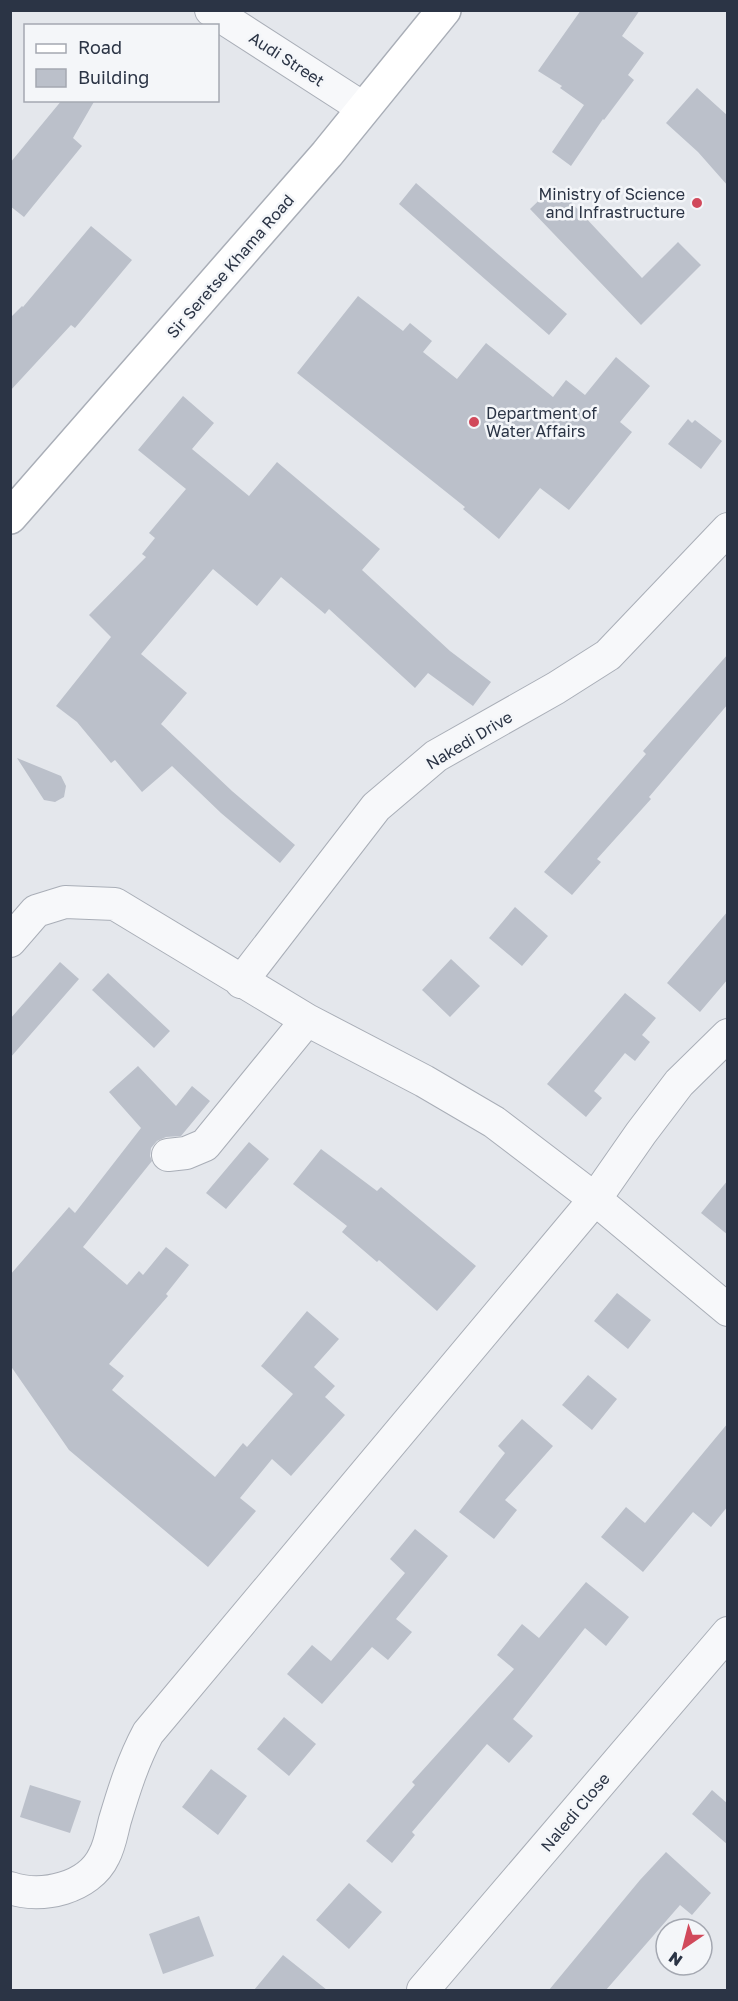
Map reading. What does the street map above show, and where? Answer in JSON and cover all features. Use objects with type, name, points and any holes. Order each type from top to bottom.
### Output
[{"type":"main road","name":"Sir Seretse Khama Road","points":[[10,517],[327,154],[444,10]]},
{"type":"street","name":"Audi Street","points":[[212,10],[363,108]]},
{"type":"street","name":"Nakedi Drive","points":[[241,982],[376,807],[436,756],[609,655],[728,529]]},
{"type":"street","points":[[10,941],[36,911],[65,902],[115,904],[306,1020],[424,1081],[494,1122],[595,1199],[728,1310]]},
{"type":"street","points":[[168,1155],[186,1153],[205,1144],[306,1020]]},
{"type":"street","points":[[10,1888],[48,1892],[68,1887],[89,1875],[104,1857],[130,1771],[148,1733],[595,1199],[641,1132],[679,1083],[728,1035]]},
{"type":"street","name":"Naledi Close","points":[[423,1990],[728,1633]]},
{"type":"building","points":[[581,10],[640,10],[622,36],[644,53],[628,75],[634,80],[603,119],[571,166],[552,152],[584,105],[560,88],[562,86],[538,71]]},
{"type":"building","points":[[697,88],[728,116],[728,186],[698,152],[666,123]]},
{"type":"building","points":[[60,102],[94,102],[73,138],[82,146],[24,217],[10,206],[10,163]]},
{"type":"building","points":[[416,183],[567,314],[549,335],[399,204]]},
{"type":"building","points":[[555,185],[642,278],[678,242],[701,265],[641,325],[530,209]]},
{"type":"building","points":[[91,226],[132,260],[75,328],[71,325],[10,391],[10,318],[23,307]]},
{"type":"building","points":[[358,296],[403,331],[410,323],[432,341],[423,352],[457,379],[486,343],[553,397],[566,380],[585,395],[616,357],[650,386],[620,422],[632,432],[569,510],[540,488],[499,539],[463,509],[465,507],[297,373]]},
{"type":"building","points":[[183,396],[214,423],[192,449],[249,496],[277,462],[380,549],[362,570],[450,651],[491,682],[473,706],[428,673],[415,688],[329,609],[325,614],[281,577],[257,606],[213,569],[141,654],[187,693],[161,724],[232,791],[295,845],[280,863],[221,813],[172,766],[142,792],[115,760],[111,763],[77,722],[56,706],[111,637],[89,615],[146,557],[142,554],[155,538],[149,533],[186,489],[138,450]]},
{"type":"building","points":[[688,419],[692,423],[695,420],[722,441],[701,469],[668,444]]},
{"type":"building","points":[[728,654],[728,704],[649,797],[651,799],[597,859],[601,862],[572,895],[544,872],[646,754],[643,751]]},
{"type":"building","points":[[17,758],[61,776],[66,786],[64,797],[55,802],[44,800]]},
{"type":"building","points":[[515,907],[548,936],[522,966],[489,938]]},
{"type":"building","points":[[728,911],[728,979],[700,1012],[667,983]]},
{"type":"building","points":[[451,959],[480,986],[450,1017],[422,990]]},
{"type":"building","points":[[60,962],[79,979],[10,1058],[10,1019]]},
{"type":"building","points":[[108,973],[170,1031],[154,1048],[92,990]]},
{"type":"building","points":[[625,993],[656,1018],[642,1035],[650,1042],[635,1061],[625,1053],[594,1091],[602,1098],[586,1117],[547,1084]]},
{"type":"building","points":[[138,1066],[176,1106],[192,1086],[210,1101],[181,1136],[166,1137],[157,1141],[151,1148],[152,1161],[83,1247],[127,1285],[139,1271],[143,1275],[166,1247],[189,1265],[166,1294],[168,1296],[109,1364],[124,1376],[112,1390],[215,1477],[243,1443],[247,1447],[293,1394],[261,1366],[307,1311],[339,1339],[314,1367],[335,1386],[325,1397],[345,1415],[291,1476],[272,1459],[240,1498],[256,1511],[208,1567],[69,1450],[10,1365],[10,1275],[69,1207],[75,1213],[141,1128],[109,1092]]},
{"type":"building","points":[[249,1142],[269,1159],[226,1209],[206,1193]]},
{"type":"building","points":[[321,1149],[377,1191],[381,1187],[476,1266],[437,1311],[379,1260],[377,1262],[342,1232],[347,1226],[293,1184]]},
{"type":"building","points":[[728,1180],[728,1235],[701,1213]]},
{"type":"building","points":[[617,1293],[651,1320],[628,1349],[594,1321]]},
{"type":"building","points":[[588,1375],[617,1399],[592,1430],[562,1405]]},
{"type":"building","points":[[522,1419],[553,1446],[505,1500],[517,1510],[494,1539],[459,1512],[505,1453],[498,1446]]},
{"type":"building","points":[[728,1423],[728,1506],[711,1527],[693,1512],[643,1572],[601,1537],[626,1507],[645,1523]]},
{"type":"building","points":[[415,1529],[448,1556],[396,1619],[412,1632],[388,1660],[372,1647],[322,1704],[287,1674],[312,1645],[331,1661],[405,1573],[390,1559]]},
{"type":"building","points":[[586,1582],[629,1617],[606,1646],[585,1628],[513,1719],[533,1736],[509,1763],[487,1744],[412,1832],[415,1835],[392,1863],[366,1841],[415,1785],[412,1782],[514,1669],[497,1655],[522,1624],[539,1638]]},
{"type":"building","points":[[284,1717],[316,1744],[289,1776],[257,1749]]},
{"type":"building","points":[[211,1769],[247,1796],[218,1835],[182,1807]]},
{"type":"building","points":[[30,1785],[81,1801],[70,1833],[20,1817]]},
{"type":"building","points":[[712,1790],[728,1804],[728,1845],[692,1814]]},
{"type":"building","points":[[666,1852],[711,1893],[692,1915],[680,1905],[670,1917],[654,1917],[654,1935],[606,1990],[549,1990]]},
{"type":"building","points":[[349,1883],[382,1912],[349,1949],[316,1920]]},
{"type":"building","points":[[199,1916],[214,1956],[163,1974],[149,1934]]},
{"type":"building","points":[[283,1955],[327,1990],[254,1990]]},
{"type":"place","name":"Ministry of Science and Infrastructure","points":[[697,203]]},
{"type":"place","name":"Department of Water Affairs","points":[[474,422]]}]
